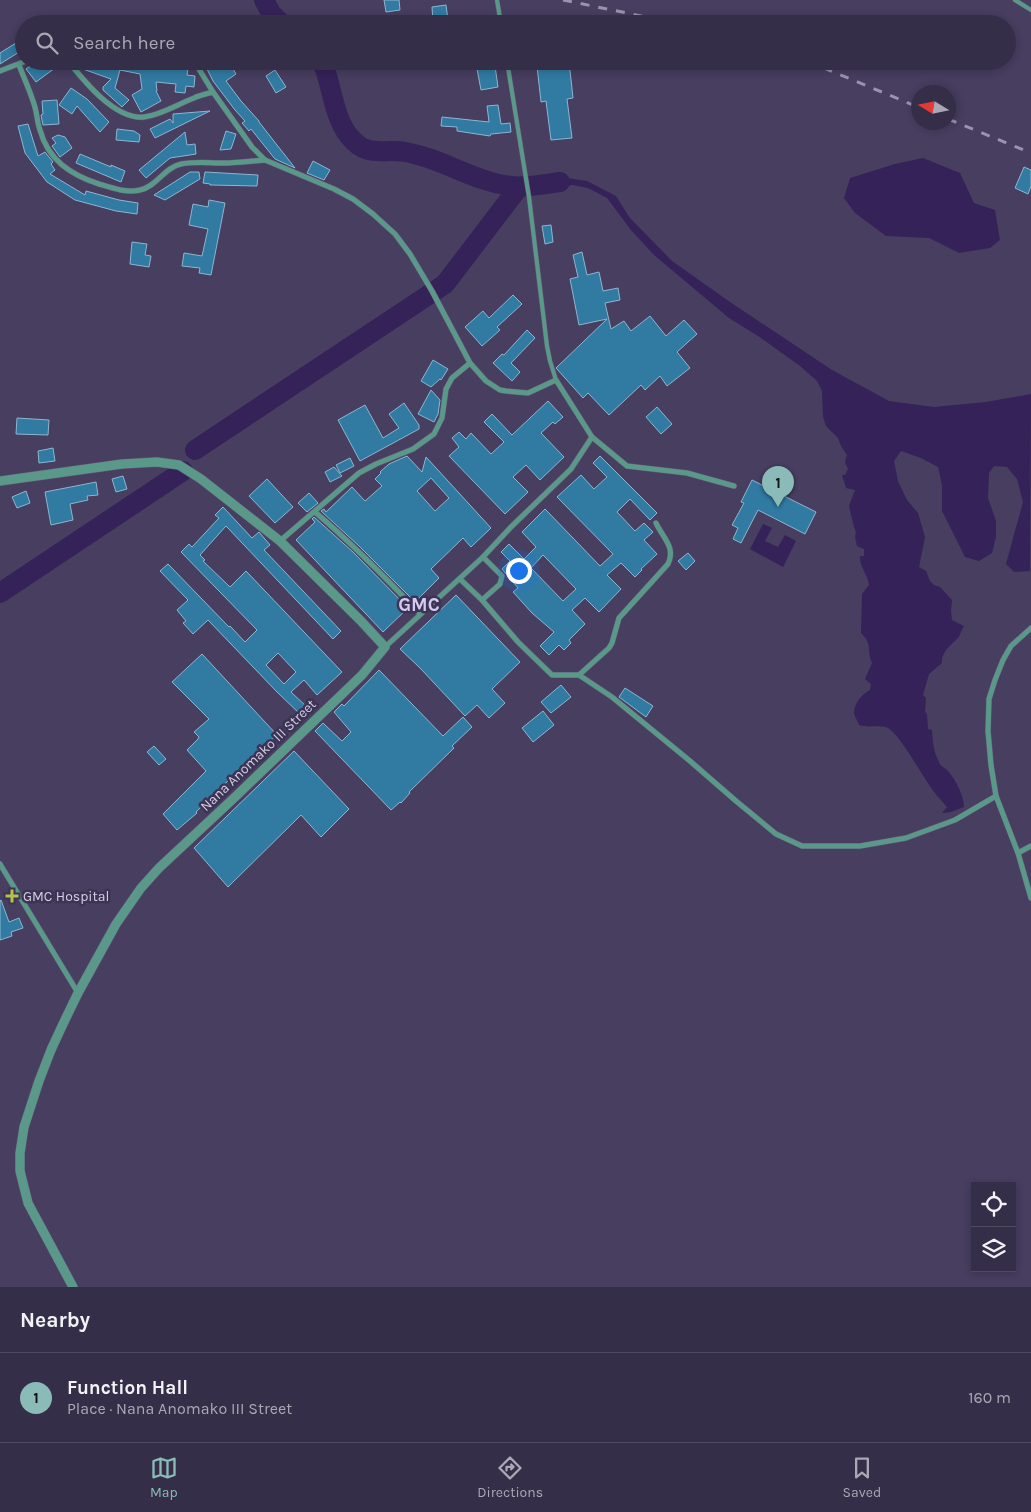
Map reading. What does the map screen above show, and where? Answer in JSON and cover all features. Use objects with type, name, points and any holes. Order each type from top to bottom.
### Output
[{"type":"street","points":[[0,72],[15,66]]},
{"type":"street","points":[[21,70],[34,104],[42,136],[52,156],[62,166],[92,182],[128,191],[142,190],[178,164],[264,160]]},
{"type":"street","points":[[76,70],[94,92],[114,108],[135,117],[145,117],[158,113],[213,92]]},
{"type":"street","points":[[200,70],[252,147],[264,160],[334,189],[353,199],[374,214],[395,234],[410,254],[432,291],[470,363],[486,380],[500,390],[528,393],[556,380],[592,437],[627,466],[687,473],[734,486]]},
{"type":"street","points":[[280,541],[359,473],[413,449],[434,434],[442,418],[446,389],[452,378],[470,363]]},
{"type":"street","name":"Nana Anomako III Street","points":[[73,1287],[28,1203],[20,1171],[20,1153],[24,1127],[50,1050],[78,993],[120,918],[141,888],[159,868],[362,675],[385,647],[460,579],[510,527],[571,470],[592,437]]},
{"type":"street","points":[[0,482],[122,464],[167,462],[179,465],[201,479],[280,541],[362,621],[385,647]]},
{"type":"street","points":[[315,512],[381,572],[420,614]]},
{"type":"street","points":[[579,675],[609,648],[619,618],[668,564],[671,552],[667,541],[656,523]]},
{"type":"street","points":[[482,600],[502,580],[502,576],[483,556]]},
{"type":"street","points":[[460,579],[482,600],[518,642],[552,675],[579,675],[612,697],[776,834],[802,846],[860,846],[906,838],[955,820],[996,796]]},
{"type":"street","points":[[1031,628],[1011,646],[994,680],[989,699],[988,731],[996,796],[1018,853],[1031,898]]},
{"type":"street","points":[[1018,853],[1031,846]]},
{"type":"street","points":[[0,864],[78,993]]},
{"type":"lane","points":[[497,0],[500,15]]},
{"type":"lane","points":[[1015,0],[1031,10]]},
{"type":"lane","points":[[508,70],[529,197],[547,346],[556,380]]},
{"type":"shaded area","points":[[923,158],[960,173],[974,203],[995,210],[1000,240],[990,248],[959,253],[929,238],[886,236],[855,213],[844,198],[850,178],[895,164]]},
{"type":"shaded area","points":[[533,178],[558,180],[567,178],[587,181],[616,196],[630,218],[672,261],[832,370],[889,401],[934,407],[986,402],[1031,394],[1030,571],[1014,572],[1006,564],[1023,502],[1017,479],[1007,467],[994,466],[989,473],[988,498],[996,521],[996,537],[992,553],[979,561],[965,557],[942,511],[942,485],[938,467],[921,458],[901,451],[894,461],[898,481],[907,500],[918,513],[925,537],[919,567],[926,571],[934,585],[940,587],[952,600],[952,620],[964,626],[958,638],[943,655],[942,663],[929,674],[923,695],[926,698],[925,712],[927,714],[928,729],[932,730],[936,754],[941,765],[956,782],[964,807],[942,813],[947,807],[897,737],[886,727],[859,725],[854,715],[857,702],[861,696],[870,690],[871,684],[865,679],[872,663],[867,641],[861,633],[862,594],[869,585],[860,560],[860,556],[864,556],[864,549],[857,546],[856,532],[849,506],[855,490],[846,488],[842,475],[845,475],[848,469],[845,462],[847,455],[838,438],[826,426],[823,417],[822,391],[817,381],[800,366],[729,318],[654,255],[631,230],[607,198],[588,188],[573,185],[535,189]]},
{"type":"shaded area","points":[[763,524],[772,528],[765,541],[778,547],[785,535],[796,541],[783,567],[750,549]]},
{"type":"building","points":[[384,0],[399,0],[400,10],[386,12]]},
{"type":"building","points":[[446,5],[447,15],[433,15],[432,7]]},
{"type":"building","points":[[15,44],[15,55],[0,64],[0,53]]},
{"type":"building","points":[[27,70],[52,70],[36,82]]},
{"type":"building","points":[[86,70],[120,70],[115,88],[129,100],[122,107],[103,90],[103,87],[111,79]]},
{"type":"building","points":[[120,70],[188,70],[187,75],[195,76],[194,87],[186,86],[185,93],[175,92],[176,84],[156,82],[156,91],[161,101],[141,112],[132,95],[142,89],[140,74]]},
{"type":"building","points":[[208,70],[234,70],[236,74],[226,81],[295,168],[275,159],[251,129],[249,131],[242,123],[245,121],[213,81]]},
{"type":"building","points":[[275,70],[286,87],[276,93],[266,76]]},
{"type":"building","points":[[477,70],[496,70],[498,87],[481,90]]},
{"type":"building","points":[[537,70],[570,70],[573,98],[567,99],[572,138],[551,140],[546,101],[541,102]]},
{"type":"building","points":[[71,88],[87,99],[109,122],[100,132],[77,106],[72,114],[59,105]]},
{"type":"building","points":[[57,100],[59,124],[43,125],[41,115],[43,114],[42,101]]},
{"type":"building","points":[[498,105],[501,124],[510,123],[511,132],[491,134],[490,136],[457,131],[457,127],[441,126],[442,117],[489,122],[487,106]]},
{"type":"building","points":[[210,111],[155,138],[150,129],[170,119],[173,123],[173,114]]},
{"type":"building","points":[[28,124],[38,156],[45,152],[53,162],[51,164],[55,170],[50,174],[85,195],[86,191],[138,203],[137,214],[116,211],[75,200],[47,182],[25,153],[18,126]]},
{"type":"building","points":[[117,129],[134,131],[140,135],[139,142],[116,140]]},
{"type":"building","points":[[226,131],[236,134],[231,149],[220,150]]},
{"type":"building","points":[[185,132],[187,145],[195,144],[196,154],[170,158],[146,178],[139,170]]},
{"type":"building","points":[[58,135],[65,137],[72,148],[60,157],[52,146],[56,143],[52,138]]},
{"type":"building","points":[[80,154],[125,171],[121,182],[76,163]]},
{"type":"building","points":[[313,161],[330,170],[324,180],[307,173]]},
{"type":"building","points":[[1024,167],[1031,170],[1031,186],[1028,194],[1015,188]]},
{"type":"building","points":[[190,172],[199,172],[200,179],[165,200],[154,195]]},
{"type":"building","points":[[205,172],[258,175],[257,186],[210,185],[203,183]]},
{"type":"building","points":[[209,200],[225,203],[211,275],[199,273],[200,268],[182,266],[184,253],[202,256],[208,229],[189,225],[193,204],[208,207]]},
{"type":"building","points":[[551,225],[553,242],[545,244],[542,226]]},
{"type":"building","points":[[132,242],[147,244],[145,255],[151,256],[149,267],[130,264]]},
{"type":"building","points":[[582,252],[587,275],[599,272],[603,291],[618,288],[620,300],[605,303],[611,329],[624,321],[631,331],[650,316],[666,336],[684,320],[697,334],[677,352],[690,368],[667,386],[660,376],[645,390],[641,385],[609,415],[588,393],[583,398],[556,368],[607,319],[579,325],[570,279],[578,277],[573,255]]},
{"type":"building","points":[[513,295],[522,304],[497,327],[500,330],[482,346],[465,327],[483,311],[489,318]]},
{"type":"building","points":[[527,330],[535,338],[511,363],[520,372],[512,381],[493,363],[502,354],[504,355]]},
{"type":"building","points":[[433,360],[448,369],[441,380],[431,387],[421,381]]},
{"type":"building","points":[[431,390],[440,400],[438,414],[434,422],[418,414]]},
{"type":"building","points":[[548,401],[563,417],[555,424],[553,422],[541,433],[564,457],[540,480],[526,465],[513,477],[528,492],[505,514],[449,456],[459,447],[452,438],[459,432],[466,439],[471,433],[491,454],[504,442],[484,422],[492,414],[512,435]]},
{"type":"building","points":[[404,403],[419,425],[419,429],[360,461],[338,420],[365,405],[383,438],[399,428],[389,414]]},
{"type":"building","points":[[657,407],[672,424],[661,434],[646,417]]},
{"type":"building","points":[[17,418],[49,420],[48,435],[16,434]]},
{"type":"building","points":[[53,448],[55,461],[39,463],[38,451]]},
{"type":"building","points":[[407,456],[422,472],[426,457],[491,528],[471,547],[463,538],[431,569],[439,578],[415,602],[321,511],[324,509],[326,512],[352,487],[365,501],[382,486],[375,479],[389,464]],"holes":[[[431,478],[449,498],[435,511],[417,491]]]},
{"type":"building","points":[[600,456],[657,513],[650,520],[630,499],[617,512],[635,531],[644,523],[653,532],[644,540],[657,554],[635,577],[621,563],[607,575],[621,589],[599,612],[585,598],[572,610],[585,624],[569,640],[571,643],[564,650],[559,645],[549,655],[540,646],[554,632],[532,613],[513,592],[518,588],[502,569],[510,561],[501,552],[509,544],[524,559],[536,547],[522,532],[545,509],[600,566],[613,554],[557,497],[581,475],[594,489],[607,477],[593,463]],"holes":[[[543,555],[576,589],[563,601],[531,568]]]},
{"type":"building","points":[[350,458],[354,466],[340,473],[336,465]]},
{"type":"building","points":[[334,467],[342,476],[330,482],[325,472]]},
{"type":"building","points":[[123,476],[127,489],[116,492],[112,479]]},
{"type":"building","points":[[267,479],[293,507],[275,523],[249,496]]},
{"type":"building","points":[[752,480],[816,512],[805,534],[758,510],[741,543],[733,539],[738,528],[732,525],[744,503],[741,502]]},
{"type":"building","points":[[96,482],[98,495],[87,496],[88,500],[70,504],[73,520],[51,525],[45,492]]},
{"type":"building","points":[[26,491],[30,503],[17,508],[12,497]]},
{"type":"building","points":[[309,493],[318,503],[307,512],[298,503]]},
{"type":"building","points":[[223,507],[252,538],[259,532],[270,545],[264,550],[341,631],[333,639],[226,526],[200,555],[205,560],[203,561],[230,587],[246,571],[342,672],[317,695],[304,680],[291,692],[308,708],[301,715],[208,620],[193,634],[183,623],[186,621],[177,610],[188,600],[160,571],[168,564],[245,642],[257,630],[181,552],[189,544],[192,547],[219,518],[215,515]],"holes":[[[278,653],[296,672],[284,684],[266,665]]]},
{"type":"building","points":[[314,517],[353,552],[408,608],[383,632],[296,540],[315,522],[312,519]]},
{"type":"building","points":[[688,553],[695,561],[686,570],[678,561]]},
{"type":"building","points":[[456,595],[520,662],[492,689],[505,703],[489,718],[477,705],[465,716],[400,649]]},
{"type":"building","points":[[202,654],[277,735],[240,768],[197,813],[177,830],[163,814],[206,771],[187,750],[199,737],[194,732],[209,719],[172,682]]},
{"type":"building","points":[[379,670],[443,736],[463,717],[472,727],[452,746],[454,748],[409,792],[401,803],[391,810],[315,731],[323,723],[342,741],[351,732],[334,712],[342,704],[344,706]]},
{"type":"building","points":[[561,685],[571,697],[551,713],[541,702]]},
{"type":"building","points":[[625,688],[653,706],[646,717],[619,697]]},
{"type":"building","points":[[543,711],[554,725],[533,742],[522,728]]},
{"type":"building","points":[[154,746],[166,759],[159,765],[147,752]]},
{"type":"building","points":[[294,751],[349,809],[321,837],[301,815],[228,887],[194,848]]},
{"type":"building","points":[[0,901],[9,922],[19,918],[23,928],[11,932],[12,936],[0,940]]},
{"type":"waterway","points":[[264,0],[273,15]]},
{"type":"waterway","points":[[325,70],[339,119],[349,136],[362,148],[418,155],[498,184],[529,186],[560,182]]},
{"type":"waterway","points":[[195,450],[445,284],[519,187]]},
{"type":"waterway","points":[[0,593],[183,471]]},
{"type":"railway","points":[[563,0],[637,15]]},
{"type":"railway","points":[[829,70],[911,104]]},
{"type":"railway","points":[[956,122],[1031,153]]},
{"type":"place","name":"Function Hall","points":[[778,507]]},
{"type":"place","name":"GMC Hospital","points":[[12,896]]},
{"type":"district","name":"GMC","points":[[419,604]]}]
